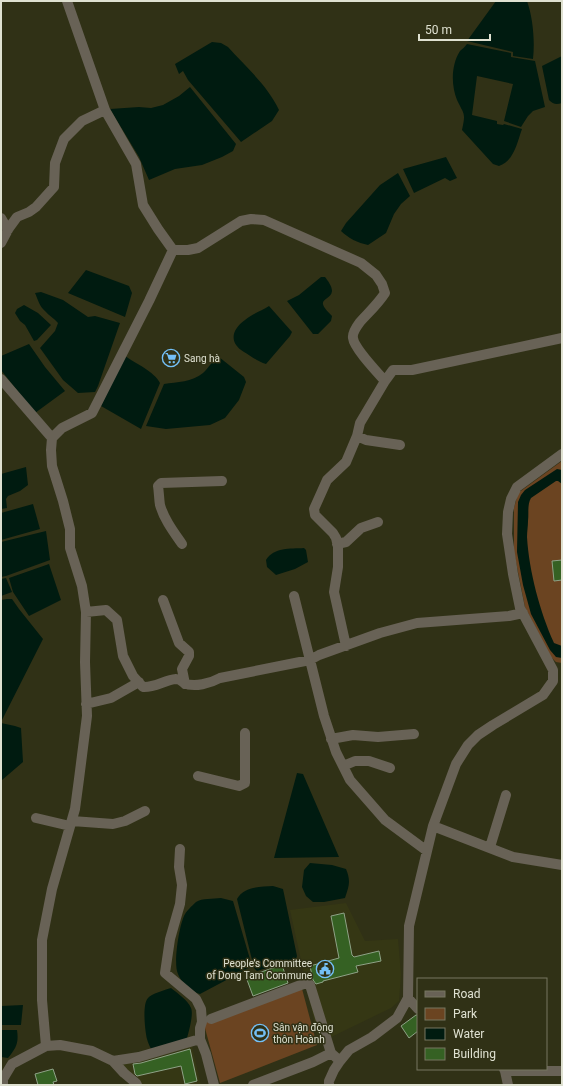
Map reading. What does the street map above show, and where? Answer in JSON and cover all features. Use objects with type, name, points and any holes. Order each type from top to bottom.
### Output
[{"type":"street","points":[[67,1],[105,110],[136,164],[143,205],[173,250]]},
{"type":"street","points":[[1,243],[17,217],[36,207],[54,187],[55,163],[64,139],[82,121],[105,110]]},
{"type":"street","points":[[1,218],[8,230]]},
{"type":"street","points":[[173,250],[198,248],[241,221],[251,219],[264,220],[277,225],[361,263],[376,275],[382,284],[385,293],[359,324],[353,334],[352,340],[385,381]]},
{"type":"street","points":[[46,1046],[42,1000],[42,940],[52,889],[75,809],[87,716],[85,662],[86,612],[82,586],[70,548],[70,529],[52,466],[52,438],[62,428],[92,413],[149,301],[173,250]]},
{"type":"street","points":[[346,646],[334,592],[338,567],[336,538],[316,515],[314,509],[327,480],[346,462],[357,436],[360,423],[385,381],[393,370],[412,370],[562,338]]},
{"type":"street","points":[[1,379],[52,438]]},
{"type":"street","points":[[357,436],[366,440],[400,445]]},
{"type":"street","points":[[328,1085],[334,1070],[349,1050],[372,1037],[397,1018],[408,998],[409,926],[434,826],[456,764],[468,745],[478,735],[543,694],[557,671],[553,670],[520,608],[507,534],[508,512],[511,499],[517,487],[562,454]]},
{"type":"street","points":[[182,544],[164,517],[160,503],[158,486],[161,483],[222,481]]},
{"type":"street","points":[[337,544],[346,542],[361,528],[378,522]]},
{"type":"street","points":[[294,596],[324,716],[336,752],[350,780],[385,820],[427,851]]},
{"type":"street","points":[[163,600],[179,643],[189,652],[189,656],[182,669],[185,684]]},
{"type":"street","points":[[86,612],[106,610],[117,620],[123,656],[133,676],[143,687],[176,680],[181,680],[185,684],[197,685],[210,683],[220,678],[310,660],[318,655],[380,633],[417,623],[509,616],[523,613]]},
{"type":"street","points":[[86,704],[112,698],[139,682]]},
{"type":"street","points":[[198,776],[239,786],[245,783],[245,733]]},
{"type":"street","points":[[332,739],[353,735],[378,737],[414,734]]},
{"type":"street","points":[[343,766],[356,762],[369,761],[390,768]]},
{"type":"street","points":[[490,847],[506,795]]},
{"type":"street","points":[[36,818],[71,824],[113,824],[125,821],[144,811]]},
{"type":"street","points":[[434,826],[513,856],[562,865]]},
{"type":"street","points":[[180,849],[179,867],[182,885],[180,904],[170,939],[166,973],[196,998],[201,1009],[202,1022],[200,1028],[200,1039],[206,1054],[214,1085]]},
{"type":"street","points":[[211,1019],[306,983],[310,985],[331,1053],[340,1061]]},
{"type":"street","points":[[408,998],[417,1008]]},
{"type":"street","points":[[113,1061],[139,1057],[200,1039]]},
{"type":"street","points":[[4,1085],[4,1079],[12,1064],[46,1046],[60,1044],[92,1052],[113,1061],[137,1085]]},
{"type":"street","points":[[252,1085],[313,1062],[331,1053]]},
{"type":"street","points":[[508,1085],[505,1070],[562,1071]]},
{"type":"shaded area","points":[[346,903],[365,941],[398,939],[401,975],[399,1001],[391,1008],[319,1043],[290,910]]},
{"type":"shaded area","points":[[192,1046],[201,1085],[142,1085],[119,1063]]},
{"type":"green space","points":[[562,461],[562,663],[556,662],[550,656],[525,607],[514,552],[514,508],[518,493]]},
{"type":"green space","name":"Sân vận động thôn Hoành","points":[[301,985],[317,1045],[220,1083],[203,1021]]},
{"type":"water","points":[[496,1],[527,1],[533,30],[533,59],[513,56],[513,52],[467,41]]},
{"type":"water","points":[[212,42],[221,43],[228,47],[263,85],[279,110],[272,121],[241,142],[188,80],[183,71],[179,74],[175,64]]},
{"type":"water","points":[[467,44],[511,53],[511,57],[535,61],[545,107],[533,111],[521,127],[504,121],[513,84],[477,76],[472,115],[497,121],[497,124],[504,124],[522,129],[512,156],[504,164],[499,166],[493,164],[462,130],[464,114],[455,94],[453,75],[457,57],[460,51]]},
{"type":"water","points":[[562,56],[562,103],[556,104],[549,100],[542,66]]},
{"type":"water","points":[[190,87],[236,144],[233,151],[202,165],[175,169],[149,180],[139,157],[110,109],[139,107],[151,108],[163,105],[179,96]]},
{"type":"water","points":[[446,157],[457,178],[450,181],[445,178],[414,193],[403,169]]},
{"type":"water","points":[[398,173],[410,196],[401,204],[394,214],[386,233],[368,245],[353,240],[341,231],[346,223],[380,185]]},
{"type":"water","points":[[86,270],[129,286],[132,293],[125,317],[68,293]]},
{"type":"water","points":[[321,277],[325,277],[331,287],[331,294],[324,300],[323,306],[332,316],[331,321],[318,334],[313,334],[287,301],[299,295]]},
{"type":"water","points":[[41,292],[63,300],[88,317],[95,316],[120,323],[95,392],[78,393],[63,380],[40,348],[55,331],[58,323],[40,305],[35,293]]},
{"type":"water","points":[[24,305],[38,313],[51,325],[37,340],[34,341],[25,325],[20,321],[15,313],[17,309]]},
{"type":"water","points":[[269,306],[292,332],[266,364],[239,348],[234,341],[234,336],[240,324]]},
{"type":"water","points":[[29,344],[45,367],[65,391],[35,413],[1,370],[1,356]]},
{"type":"water","points":[[125,356],[149,371],[160,383],[141,429],[101,406]]},
{"type":"water","points":[[219,357],[244,377],[246,382],[239,400],[225,418],[210,425],[166,429],[146,426],[164,384],[184,381],[199,376],[214,360]]},
{"type":"water","points":[[26,467],[28,485],[20,491],[8,496],[6,499],[7,508],[1,509],[1,474]]},
{"type":"water","points":[[557,469],[562,470],[562,484],[556,481],[531,498],[527,537],[530,564],[540,605],[554,643],[562,646],[562,658],[556,657],[550,650],[531,614],[523,585],[517,552],[518,502],[521,495],[525,490]]},
{"type":"water","points":[[33,504],[40,529],[1,540],[1,513]]},
{"type":"water","points":[[46,531],[50,560],[1,577],[1,542]]},
{"type":"water","points":[[304,548],[306,550],[308,562],[295,569],[276,575],[267,567],[266,560],[273,553],[288,549]]},
{"type":"water","points":[[49,564],[61,600],[29,616],[13,592],[9,578]]},
{"type":"water","points":[[6,578],[12,592],[1,596],[1,579]]},
{"type":"water","points":[[12,599],[43,639],[1,722],[1,600]]},
{"type":"water","points":[[1,723],[21,728],[23,762],[2,780]]},
{"type":"water","points":[[297,773],[303,774],[339,857],[274,858]]},
{"type":"water","points":[[310,863],[332,865],[346,869],[349,877],[349,884],[345,898],[324,902],[313,902],[306,896],[302,887],[304,870]]},
{"type":"water","points":[[273,886],[283,889],[297,956],[296,959],[257,971],[254,968],[237,899],[248,889]]},
{"type":"water","points":[[221,898],[233,901],[252,966],[200,994],[187,987],[178,974],[176,954],[180,928],[185,914],[196,902],[204,899]]},
{"type":"water","points":[[171,988],[185,999],[190,1005],[192,1011],[186,1042],[152,1051],[147,1040],[145,1030],[144,1018],[146,1001],[152,995]]},
{"type":"water","points":[[23,1005],[21,1025],[1,1025],[1,1006]]},
{"type":"water","points":[[1,1030],[17,1030],[18,1038],[16,1045],[8,1058],[1,1057]]},
{"type":"building","points":[[562,560],[562,580],[554,581],[552,561]]},
{"type":"building","points":[[344,913],[352,955],[354,957],[379,951],[381,961],[356,966],[358,972],[316,984],[313,980],[310,966],[339,958],[331,916]]},
{"type":"building","points":[[282,965],[288,983],[253,996],[246,977]]},
{"type":"building","points":[[417,1015],[417,1032],[409,1038],[401,1026]]},
{"type":"building","points":[[190,1049],[197,1081],[185,1084],[181,1066],[137,1076],[135,1074],[133,1064]]},
{"type":"building","points":[[53,1069],[57,1081],[53,1082],[54,1085],[38,1085],[35,1074]]},
{"type":"place","name":"Sang hà","points":[[171,358]]},
{"type":"place","name":"People’s Committee of Dong Tam Commune","points":[[325,969]]},
{"type":"place","name":"Sân vận động thôn Hoành","points":[[260,1033]]}]
